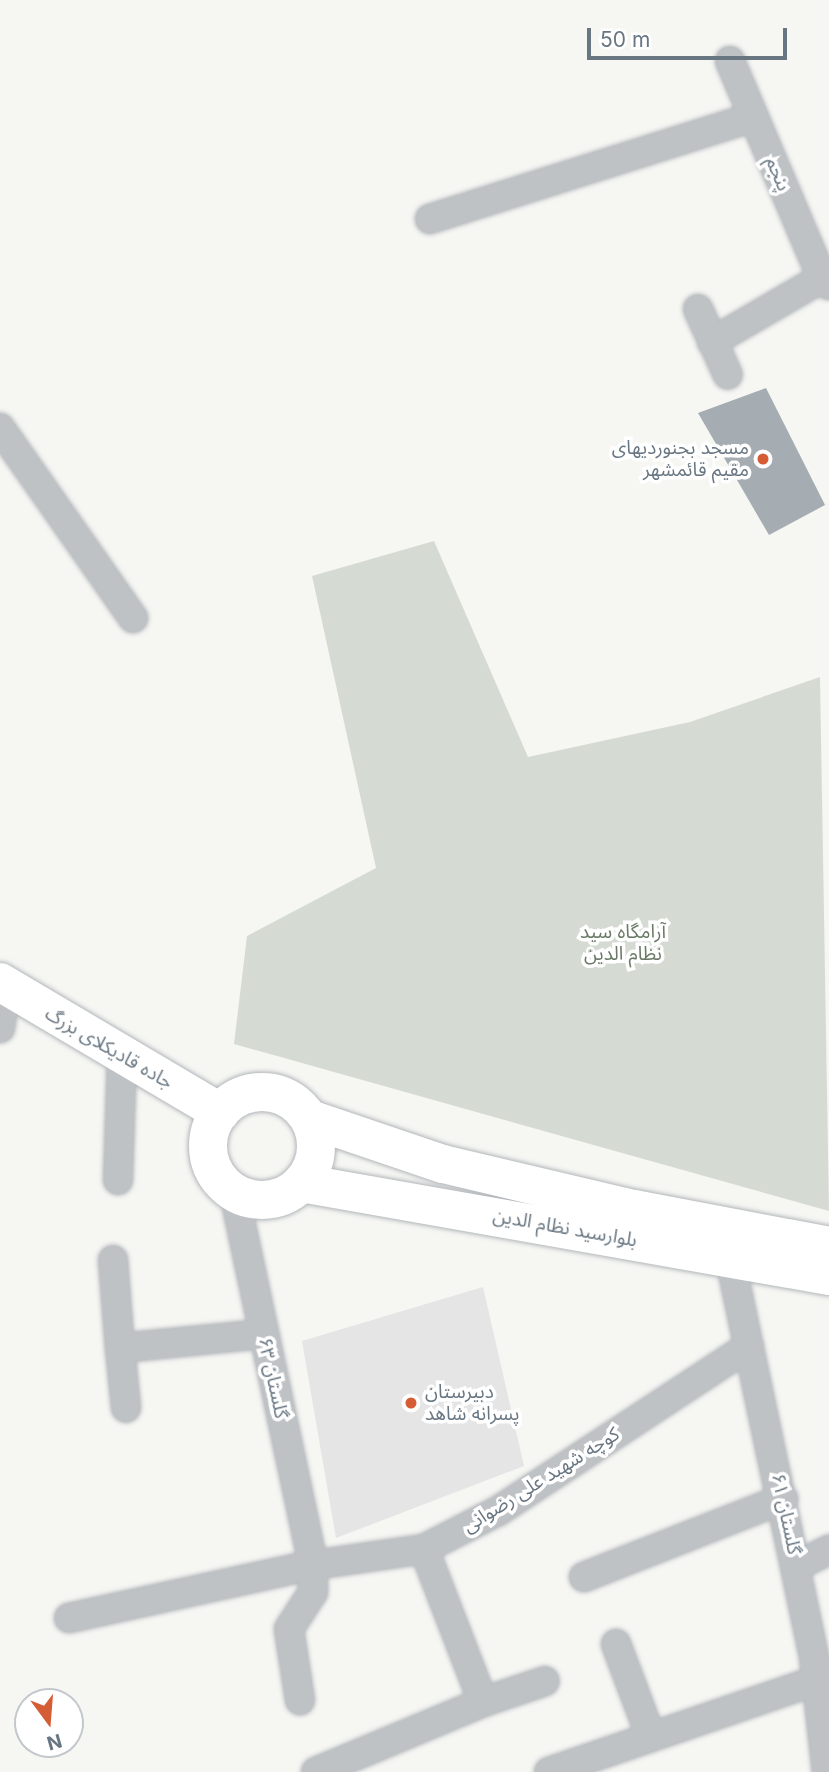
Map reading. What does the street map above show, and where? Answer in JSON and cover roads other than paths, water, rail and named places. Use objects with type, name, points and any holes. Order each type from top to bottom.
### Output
[{"type":"main road","name":"جاده قادیکلای بزرگ","points":[[3,985],[220,1112]]},
{"type":"main road","points":[[267,1092],[291,1101],[310,1119],[316,1153],[301,1183],[269,1200],[234,1192],[211,1164],[211,1128],[220,1112],[233,1100],[267,1092]]},
{"type":"main road","name":"بلوارسید نظام الدین","points":[[310,1119],[443,1164],[634,1209],[829,1247]]},
{"type":"main road","name":"بلوارسید نظام الدین","points":[[301,1183],[829,1276]]},
{"type":"street","name":"پنجم","points":[[730,61],[826,282]]},
{"type":"street","points":[[430,219],[754,117]]},
{"type":"street","points":[[712,342],[826,282]]},
{"type":"street","points":[[698,309],[728,375]]},
{"type":"street","points":[[0,428],[133,618]]},
{"type":"street","points":[[0,1028],[3,985]]},
{"type":"street","points":[[118,1180],[122,1056]]},
{"type":"street","name":"گلستان ۶۳","points":[[234,1192],[313,1565],[313,1592],[289,1629],[300,1700]]},
{"type":"street","name":"گلستان ۶۱","points":[[730,1258],[797,1566],[827,1753]]},
{"type":"street","points":[[113,1260],[126,1408]]},
{"type":"street","points":[[120,1348],[264,1334]]},
{"type":"street","name":"کوچه شهید علی رضوانی","points":[[69,1618],[313,1565],[424,1549],[498,1511],[749,1346]]},
{"type":"street","points":[[584,1577],[783,1499]]},
{"type":"street","points":[[424,1549],[483,1702]]},
{"type":"street","points":[[797,1566],[829,1550]]},
{"type":"street","points":[[616,1644],[651,1737]]},
{"type":"street","points":[[316,1772],[483,1702],[545,1681]]},
{"type":"street","points":[[549,1772],[817,1681]]},
{"type":"place","name":"مسجد بجنوردیهای مقیم قائمشهر","points":[[763,459]]},
{"type":"place","name":"دبیرستان پسرانه شاهد","points":[[411,1403]]},
{"type":"park label","name":"آرامگاه سید نظام الدین","points":[[623,943]]}]
